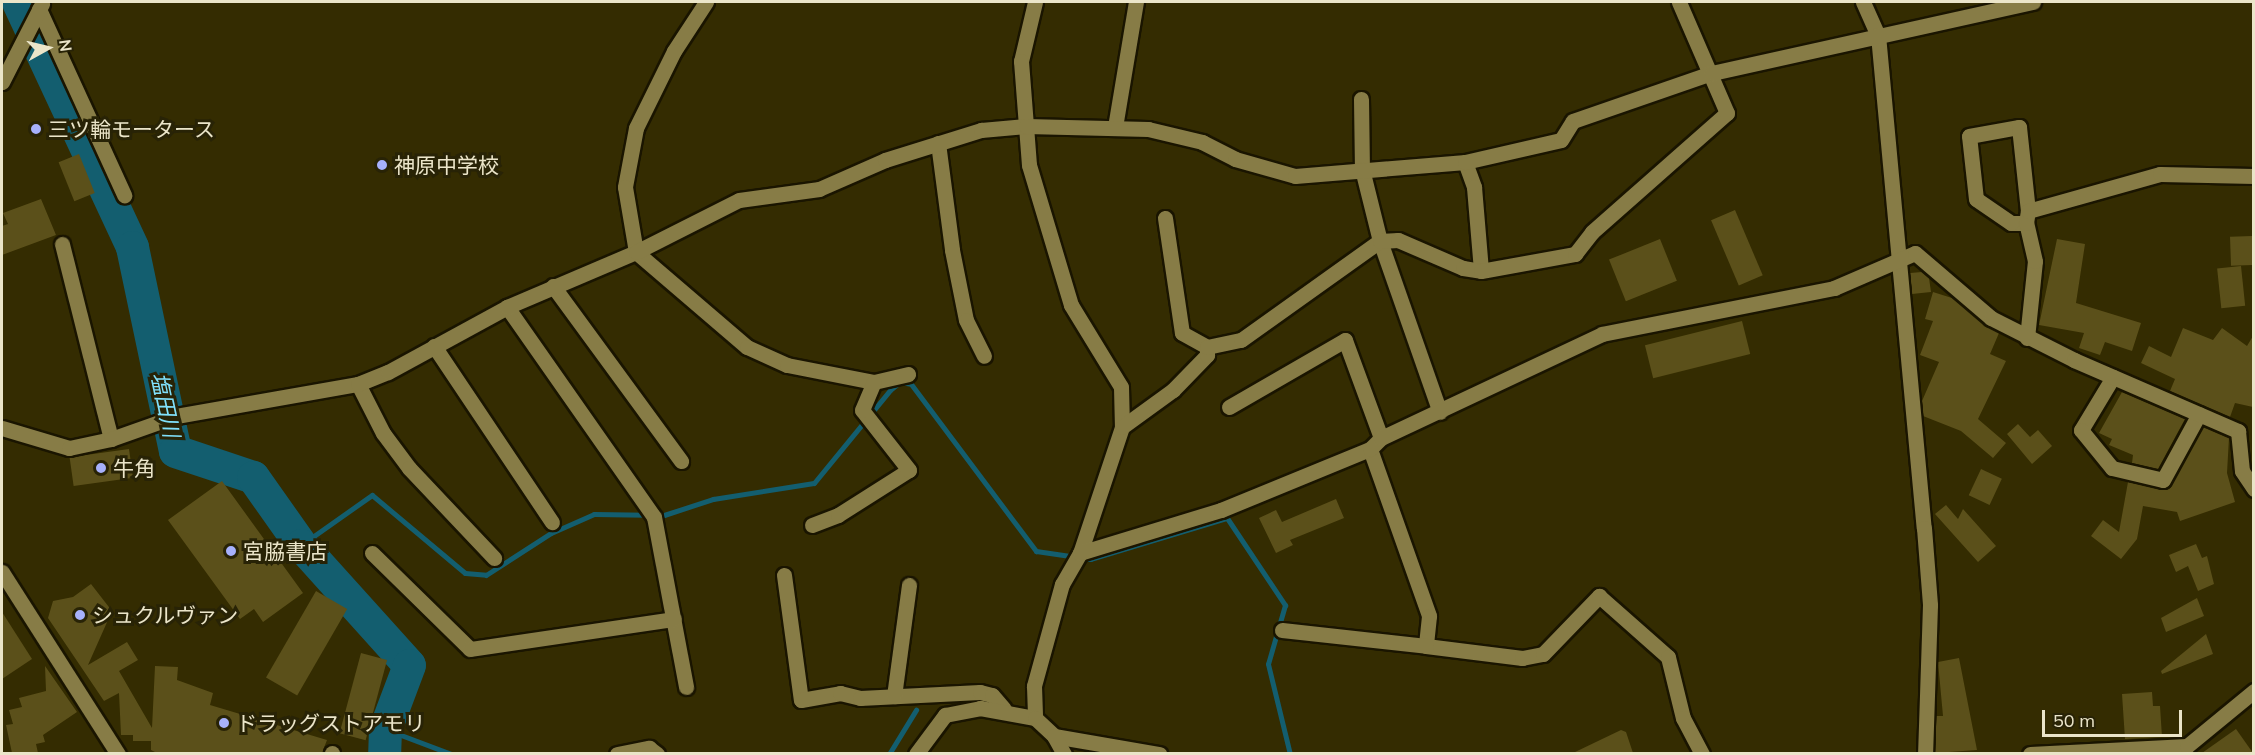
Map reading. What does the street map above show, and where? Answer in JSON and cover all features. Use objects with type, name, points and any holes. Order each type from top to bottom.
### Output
[{"type":"street","points":[[706,2],[674,51],[636,128],[625,187],[636,252],[747,347],[787,365],[874,382],[908,374]]},
{"type":"street","points":[[1114,127],[1136,2]]},
{"type":"street","points":[[1165,218],[1182,333],[1207,347],[1241,339],[1380,241],[1398,240],[1463,268],[1481,271],[1575,254],[1592,232],[1725,117],[1712,73],[1679,2]]},
{"type":"street","points":[[1863,2],[1878,35],[1930,605],[1924,753]]},
{"type":"street","points":[[2,428],[69,448],[111,440],[170,418],[358,384],[507,307],[636,252],[739,200],[819,189],[938,143],[981,130],[1026,126],[1114,127],[1184,137],[1235,159],[1295,176],[1465,162],[1561,140],[1572,121],[1712,73],[2033,2]]},
{"type":"street","points":[[1030,3],[1021,61],[1029,165],[1054,262],[1071,305],[1121,387],[1122,427],[1080,553],[1062,584],[1034,686],[1035,718]]},
{"type":"street","points":[[2,82],[40,9]]},
{"type":"street","points":[[40,9],[124,195]]},
{"type":"street","points":[[1361,99],[1362,169],[1380,241],[1440,412]]},
{"type":"street","points":[[2027,338],[2035,261],[2027,217],[2019,127],[1969,136],[1976,199],[2011,223],[2027,217],[2160,174],[2253,176]]},
{"type":"street","points":[[938,143],[964,308],[984,356]]},
{"type":"street","points":[[1465,162],[1474,187],[1481,271]]},
{"type":"street","points":[[62,244],[111,440]]},
{"type":"street","points":[[1080,553],[1221,510],[1370,450],[1381,438],[1602,334],[1834,288],[1900,257],[1915,253],[1991,318],[2027,338],[2238,431],[2242,471],[2253,489]]},
{"type":"street","points":[[553,286],[681,461]]},
{"type":"street","points":[[507,307],[654,517],[686,687]]},
{"type":"street","points":[[1229,407],[1345,340],[1381,438]]},
{"type":"street","points":[[434,346],[552,522]]},
{"type":"street","points":[[1122,427],[1173,390],[1207,355],[1207,347]]},
{"type":"street","points":[[2114,376],[2081,430],[2112,468],[2163,480],[2199,414]]},
{"type":"street","points":[[812,525],[838,515],[909,470],[862,410],[874,382]]},
{"type":"street","points":[[358,384],[383,433],[409,468],[494,558]]},
{"type":"street","points":[[1370,450],[1429,616],[1426,646]]},
{"type":"street","points":[[372,553],[470,649],[674,619]]},
{"type":"street","points":[[2,573],[118,753]]},
{"type":"street","points":[[784,574],[801,700],[840,693],[894,696],[980,692],[992,695],[1004,709]]},
{"type":"street","points":[[894,696],[909,585]]},
{"type":"street","points":[[1282,630],[1522,658],[1543,654],[1599,596],[1668,657],[1683,718],[1702,753]]},
{"type":"street","points":[[2030,753],[2187,746],[2253,692]]},
{"type":"street","points":[[915,753],[945,715],[1004,709],[1035,718],[1054,736],[1064,753]]},
{"type":"street","points":[[1054,736],[1159,753]]},
{"type":"street","points":[[617,753],[650,748],[657,753]]},
{"type":"building","points":[[79,154],[95,193],[74,201],[59,162]]},
{"type":"building","points":[[41,199],[56,235],[2,255],[2,226],[8,224],[3,213]]},
{"type":"building","points":[[1735,210],[1763,275],[1739,286],[1711,220]]},
{"type":"building","points":[[2252,236],[2253,265],[2231,266],[2230,237]]},
{"type":"building","points":[[1660,239],[1677,281],[1626,301],[1609,260]]},
{"type":"building","points":[[2057,239],[2085,244],[2076,303],[2141,323],[2132,351],[2105,342],[2100,355],[2079,348],[2084,333],[2039,325]]},
{"type":"building","points":[[2241,266],[2245,306],[2221,308],[2217,269]]},
{"type":"building","points":[[1922,272],[1929,278],[1931,292],[1912,294],[1910,273]]},
{"type":"building","points":[[1933,292],[1952,298],[1999,333],[1990,354],[2006,361],[1978,419],[2006,443],[1993,458],[1961,431],[1923,416],[1922,401],[1939,362],[1920,355],[1933,321],[1925,319]]},
{"type":"building","points":[[1742,321],[1750,354],[1653,378],[1645,345]]},
{"type":"building","points":[[2183,328],[2213,340],[2222,328],[2247,346],[2253,336],[2253,407],[2235,403],[2230,417],[2170,391],[2175,379],[2141,363],[2149,346],[2171,357]]},
{"type":"building","points":[[2122,392],[2185,419],[2158,469],[2132,463],[2133,455],[2109,445],[2112,439],[2099,433]]},
{"type":"building","points":[[2018,424],[2030,437],[2038,430],[2052,446],[2032,464],[2007,434]]},
{"type":"building","points":[[2203,427],[2229,438],[2227,473],[2235,502],[2180,521],[2177,512],[2143,506],[2137,539],[2121,559],[2091,536],[2103,520],[2119,532],[2128,482],[2161,489],[2171,485]]},
{"type":"building","name":"牛角","points":[[129,449],[133,478],[74,486],[70,457]]},
{"type":"building","points":[[1981,469],[2002,479],[1990,505],[1969,495]]},
{"type":"building","name":"宮脇書店","points":[[222,481],[303,593],[263,622],[254,609],[240,619],[168,520]]},
{"type":"building","points":[[1336,499],[1344,518],[1290,540],[1293,545],[1276,553],[1259,518],[1276,510],[1282,522]]},
{"type":"building","points":[[1946,505],[1958,519],[1963,509],[1996,546],[1978,562],[1935,514]]},
{"type":"building","points":[[2196,544],[2202,558],[2207,556],[2214,584],[2198,591],[2188,566],[2176,572],[2169,555]]},
{"type":"building","points":[[91,584],[112,611],[88,665],[127,642],[138,660],[119,671],[152,728],[155,666],[178,667],[177,680],[213,693],[210,705],[327,740],[322,753],[157,753],[151,750],[151,741],[133,741],[133,735],[121,735],[119,693],[104,701],[48,618],[53,601],[73,597]]},
{"type":"building","points":[[316,591],[347,609],[297,696],[266,678]]},
{"type":"building","points":[[2197,598],[2204,616],[2166,632],[2161,618]]},
{"type":"building","points":[[2,612],[32,659],[2,679]]},
{"type":"building","points":[[2206,634],[2213,654],[2162,674],[2161,671]]},
{"type":"building","points":[[361,653],[387,660],[366,740],[340,733]]},
{"type":"building","points":[[1959,658],[1977,750],[1935,753],[1936,716],[1943,716],[1938,662]]},
{"type":"building","points":[[45,666],[77,712],[43,735],[45,742],[36,744],[38,753],[12,753],[6,725],[13,724],[9,710],[22,707],[19,698],[46,691]]},
{"type":"building","points":[[2152,692],[2153,706],[2160,706],[2162,737],[2125,739],[2122,694]]},
{"type":"building","points":[[2236,729],[2253,753],[2202,753]]},
{"type":"building","points":[[1621,730],[1626,732],[1633,753],[1573,753]]},
{"type":"waterway","name":"塩田川","points":[[18,2],[132,247],[175,451],[253,477],[301,545],[409,665],[385,729],[384,754]]},
{"type":"waterway","points":[[301,545],[372,495],[465,573],[486,575],[551,533],[594,514],[664,515],[713,499],[814,483],[890,390],[900,382],[911,384],[1036,551],[1090,559],[1227,518],[1285,605],[1268,664],[1290,754]]},
{"type":"waterway","points":[[889,754],[916,710]]},
{"type":"waterway","points":[[385,729],[451,754]]},
{"type":"waterway","points":[[517,754],[539,754]]},
{"type":"place","name":"三ツ輪モータース","points":[[36,129]]},
{"type":"place","name":"神原中学校","points":[[382,165]]},
{"type":"place","name":"牛角","points":[[101,468]]},
{"type":"place","name":"宮脇書店","points":[[231,551]]},
{"type":"place","name":"シュクルヴァン","points":[[80,615]]},
{"type":"place","name":"ドラッグストアモリ","points":[[224,723]]}]
